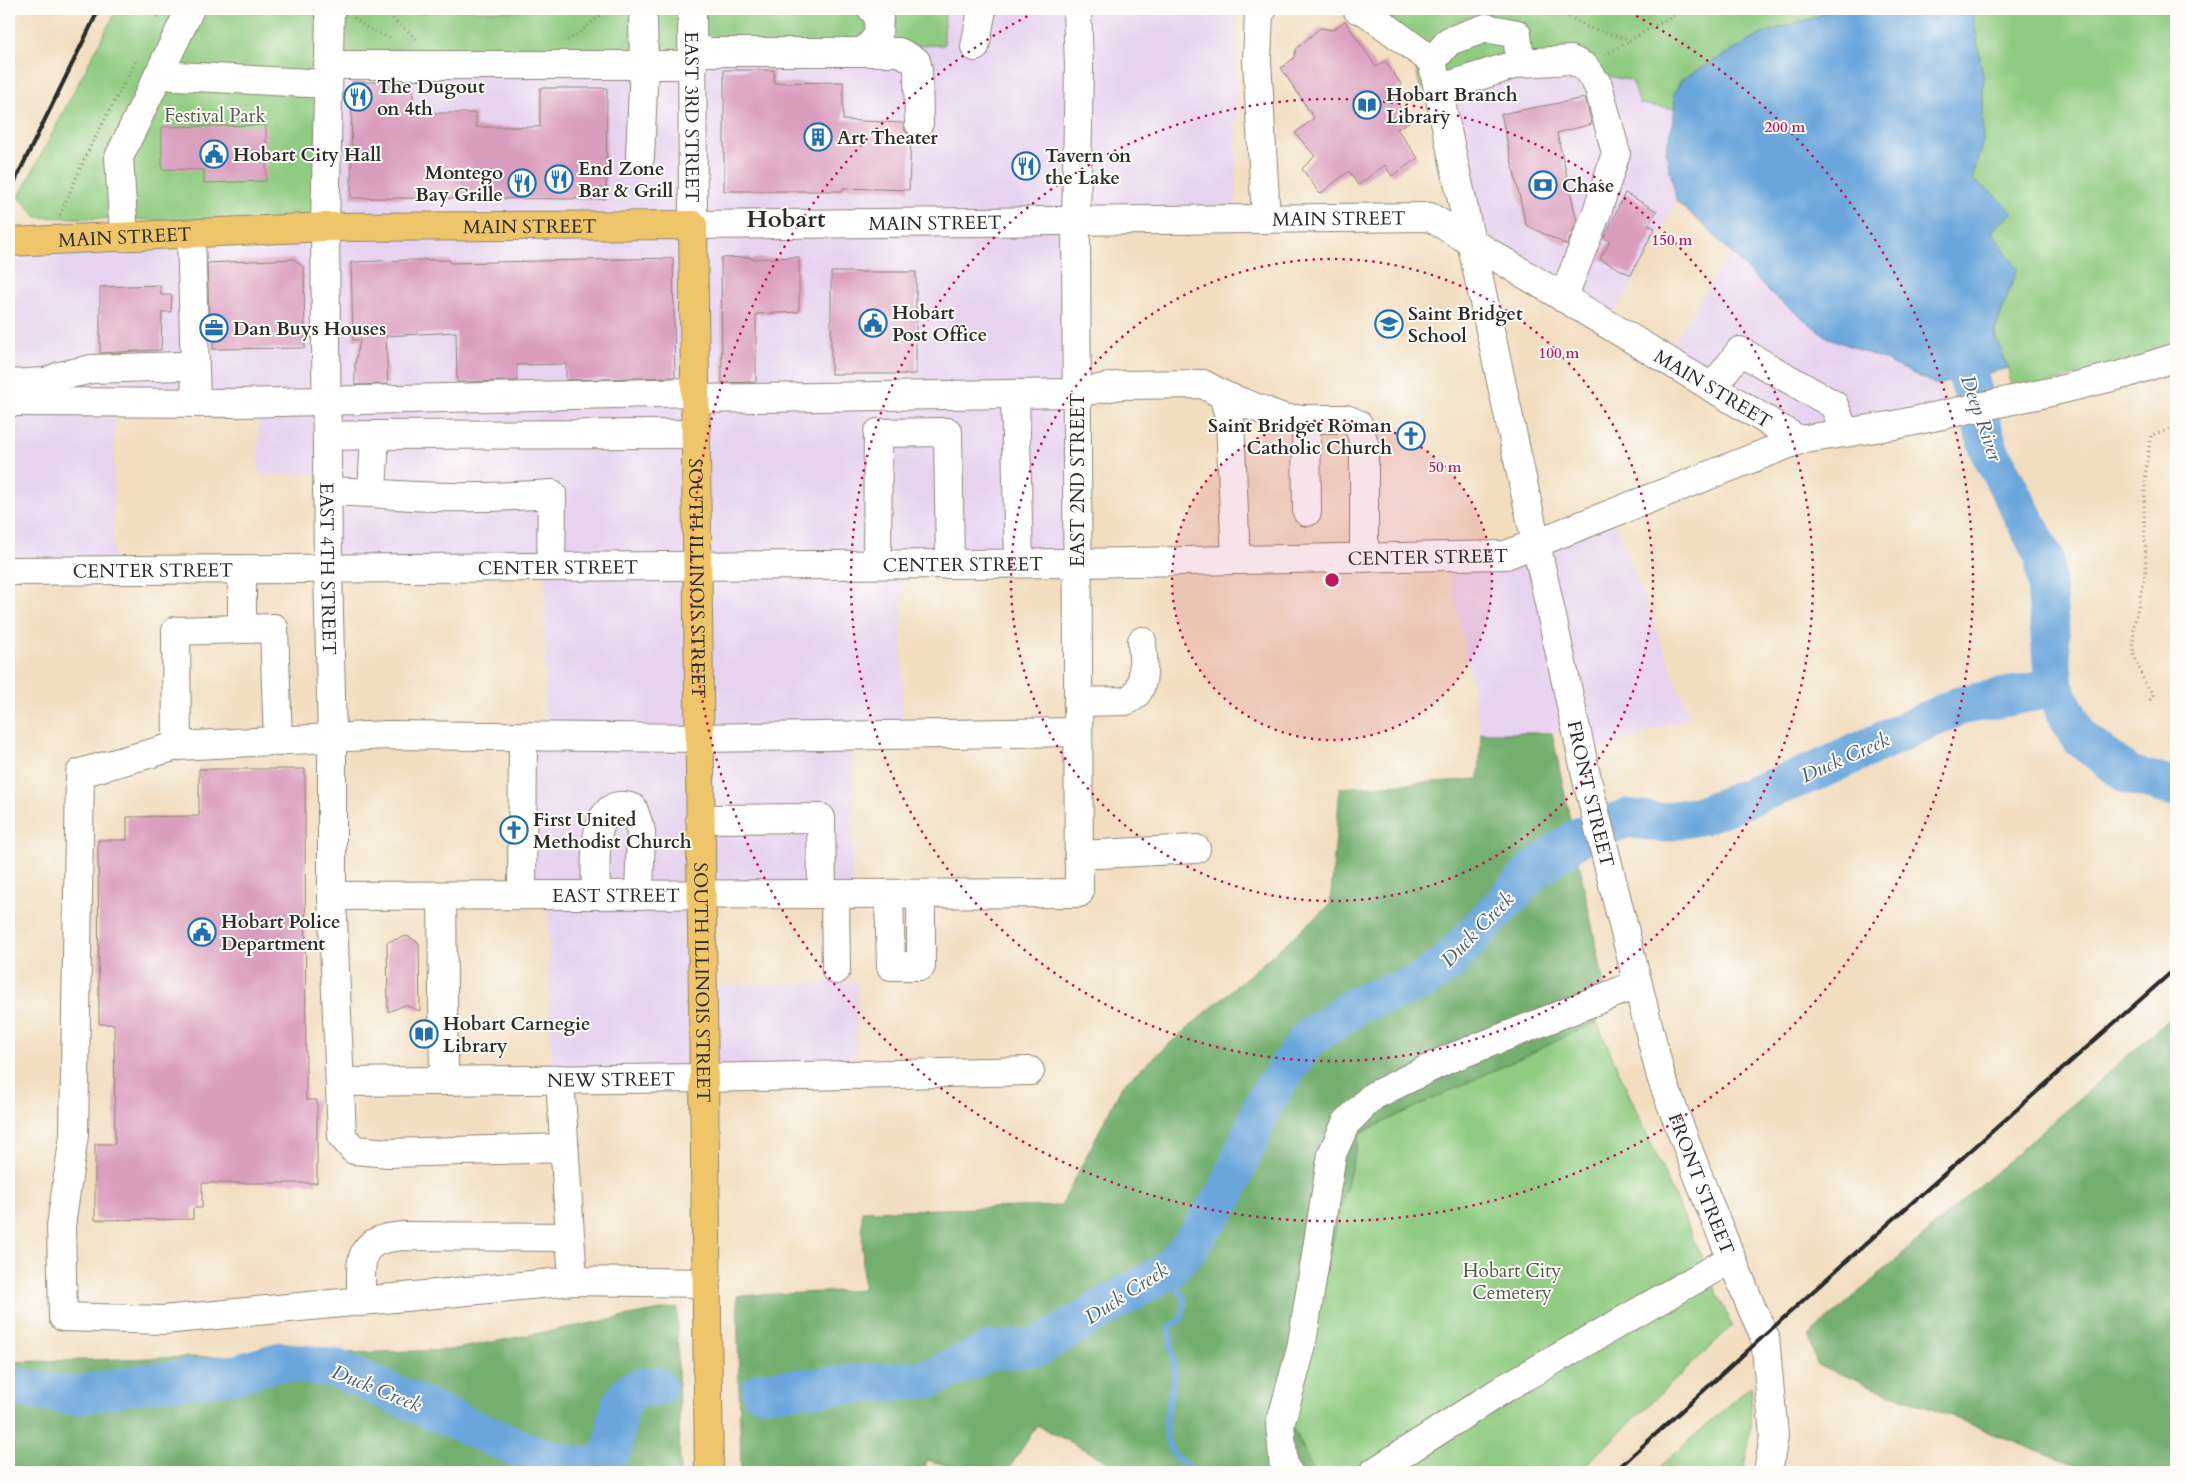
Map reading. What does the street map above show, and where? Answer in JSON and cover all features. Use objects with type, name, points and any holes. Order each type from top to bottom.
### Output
[{"type":"main road","name":"MAIN STREET","points":[[9,242],[325,227],[693,224]]},
{"type":"main road","name":"SOUTH ILLINOIS STREET","points":[[693,224],[708,1472]]},
{"type":"street","points":[[124,237],[120,158],[190,9]]},
{"type":"street","name":"EAST 4TH STREET","points":[[327,9],[330,12],[327,69],[325,227],[328,570],[332,738],[332,896],[342,1136],[354,1150],[389,1153],[564,1148]]},
{"type":"street","name":"EAST 3RD STREET","points":[[692,9],[693,224]]},
{"type":"street","points":[[864,52],[878,36],[879,15],[872,9]]},
{"type":"street","points":[[975,46],[982,9]]},
{"type":"street","name":"EAST 2ND STREET","points":[[1077,9],[1079,67],[1076,222],[1079,894]]},
{"type":"street","points":[[1263,9],[1259,13],[1258,60],[1266,220]]},
{"type":"street","points":[[1357,9],[1365,10],[1432,62],[1449,41],[1486,28],[1517,34],[1520,63]]},
{"type":"street","points":[[640,157],[644,65],[643,20]]},
{"type":"street","points":[[158,75],[327,69],[644,65],[693,57],[710,52],[899,52],[916,61],[918,70],[919,123]]},
{"type":"street","points":[[1439,96],[1520,63],[1571,60],[1584,66],[1598,85],[1616,153],[1597,212],[1563,298]]},
{"type":"street","name":"FRONT STREET","points":[[1432,62],[1588,784],[1661,1077],[1731,1259],[1765,1337],[1774,1436],[1768,1472]]},
{"type":"street","name":"MAIN STREET","points":[[693,224],[1430,218],[1799,440]]},
{"type":"street","points":[[186,234],[182,366],[189,403]]},
{"type":"street","points":[[186,234],[189,403]]},
{"type":"street","points":[[1712,388],[1740,351],[1834,405],[1845,433]]},
{"type":"street","name":"CENTER STREET","points":[[9,571],[1077,563],[1506,555],[1799,440],[1895,425],[2055,391],[2125,374],[2176,357]]},
{"type":"street","points":[[9,384],[46,382],[60,376],[92,368],[182,366]]},
{"type":"street","points":[[60,376],[61,402]]},
{"type":"street","points":[[9,402],[189,403],[326,400],[1015,394],[1076,393],[1121,385],[1203,384],[1223,395],[1286,419],[1346,420],[1358,424],[1364,444],[1364,558]]},
{"type":"street","points":[[1015,394],[1019,563]]},
{"type":"street","points":[[1223,395],[1230,420],[1236,560]]},
{"type":"street","points":[[1306,419],[1307,512]]},
{"type":"street","points":[[876,564],[878,433],[948,432],[950,564]]},
{"type":"street","points":[[327,436],[696,434]]},
{"type":"street","points":[[372,493],[375,435]]},
{"type":"street","points":[[327,491],[397,496],[487,498],[552,494],[551,567]]},
{"type":"street","points":[[242,570],[242,629]]},
{"type":"street","points":[[176,746],[176,631],[274,628],[278,742]]},
{"type":"street","points":[[1078,702],[1124,701],[1132,699],[1137,694],[1142,680],[1142,641]]},
{"type":"street","points":[[706,1283],[573,1281],[163,1320],[63,1317],[61,1226],[74,1135],[80,773],[176,746],[386,735],[699,738],[1078,732]]},
{"type":"street","points":[[522,895],[523,737]]},
{"type":"street","points":[[596,895],[597,840],[600,825],[607,813],[614,807],[623,805],[633,808],[641,831],[639,895]]},
{"type":"street","points":[[700,819],[821,818],[836,970]]},
{"type":"street","points":[[1079,855],[1196,849]]},
{"type":"street","points":[[889,895],[891,966],[922,966],[921,894]]},
{"type":"street","name":"EAST STREET","points":[[332,896],[1079,894]]},
{"type":"street","points":[[442,896],[444,1081]]},
{"type":"street","points":[[1288,1472],[1284,1468],[1280,1425],[1301,1349],[1332,1154],[1346,1124],[1373,1096],[1446,1060],[1638,984]]},
{"type":"street","name":"NEW STREET","points":[[341,1082],[704,1078],[1030,1071]]},
{"type":"street","points":[[560,1079],[573,1281]]},
{"type":"street","points":[[361,1302],[362,1264],[365,1250],[374,1241],[387,1237],[403,1236],[570,1237]]},
{"type":"street","points":[[1374,1472],[1505,1388],[1731,1259]]},
{"type":"path","points":[[153,25],[160,9]]},
{"type":"path","points":[[381,9],[414,34],[421,43],[414,43]]},
{"type":"path","points":[[411,9],[424,16],[429,9]]},
{"type":"path","points":[[560,41],[578,34],[607,9]]},
{"type":"path","points":[[1556,9],[1587,27],[1630,40],[1685,9]]},
{"type":"path","points":[[353,16],[369,29],[394,40]]},
{"type":"path","points":[[2176,55],[2172,69],[2176,122]]},
{"type":"path","points":[[49,241],[86,155],[138,57]]},
{"type":"path","points":[[2150,700],[2153,695],[2144,680],[2132,652],[2134,626],[2146,569],[2144,510],[2146,467],[2151,435],[2169,430],[2176,435]]},
{"type":"shaded area","points":[[945,9],[1236,9],[1236,218],[696,221],[695,62],[944,44]]},
{"type":"shaded area","points":[[323,62],[688,63],[689,221],[320,224]]},
{"type":"shaded area","points":[[1583,71],[1632,81],[1640,104],[1675,109],[1666,153],[1677,202],[1609,323],[1476,242],[1441,92],[1479,80]]},
{"type":"shaded area","points":[[1073,224],[1074,561],[331,567],[325,474],[259,475],[258,397],[115,397],[113,567],[9,568],[9,246]]},
{"type":"shaded area","points":[[1730,252],[1770,293],[1887,361],[1937,385],[1944,411],[1799,437],[1665,356]]},
{"type":"shaded area","points":[[1613,519],[1690,717],[1584,754],[1540,546]]},
{"type":"shaded area","points":[[1535,547],[1575,733],[1481,733],[1448,559]]},
{"type":"shaded area","points":[[902,567],[903,732],[851,733],[853,893],[703,894],[702,568]]},
{"type":"shaded area","points":[[694,568],[698,736],[545,735],[545,569]]},
{"type":"shaded area","points":[[526,739],[697,740],[698,892],[524,893]]},
{"type":"shaded area","points":[[699,897],[702,1076],[552,1078],[548,898]]},
{"type":"shaded area","points":[[858,982],[855,1072],[706,1076],[706,986]]},
{"type":"green space","name":"Festival Park","points":[[117,9],[471,9],[476,11],[515,11],[528,9],[945,9],[944,45],[323,62],[320,224],[37,217],[19,197]]},
{"type":"green space","points":[[1339,9],[1834,9],[1817,17],[1766,32],[1682,79],[1674,93],[1675,109],[1640,104],[1632,81],[1580,70],[1519,76],[1441,92],[1420,88],[1412,50],[1362,12]]},
{"type":"green space","points":[[1972,9],[2176,9],[2176,349],[2012,393],[2008,368],[1994,333],[2017,269],[1992,231],[1972,180],[1983,140],[1983,76]]},
{"type":"green space","points":[[1481,733],[1552,733],[1609,1007],[1597,1022],[1360,1133],[1288,1418],[1314,1472],[1128,1472],[1037,1425],[1007,1472],[972,1472],[927,1460],[923,1472],[741,1471],[737,1296],[863,1290],[862,1211],[1061,1206],[1123,1084],[1330,905],[1340,788],[1479,779]]},
{"type":"green space","points":[[2176,1013],[2176,1472],[2094,1472],[1817,1365],[1809,1336]]},
{"type":"green space","name":"Hobart City Cemetery","points":[[1597,1022],[1732,1326],[1578,1472],[1314,1472],[1288,1418],[1360,1133]]},
{"type":"green space","points":[[677,1307],[680,1472],[9,1472],[9,1362],[450,1350]]},
{"type":"green space","points":[[1752,1385],[1750,1436],[1743,1472],[1653,1472]]},
{"type":"water","points":[[1834,9],[1972,9],[1983,76],[1983,140],[1972,180],[1993,193],[2013,212],[1992,231],[2017,269],[1994,333],[2008,368],[1937,385],[1887,361],[1827,337],[1770,293],[1710,231],[1677,202],[1666,153],[1675,109],[1674,93],[1682,79],[1766,32],[1817,17]]},
{"type":"building","name":"Hobart Branch Library","points":[[1345,21],[1376,67],[1385,61],[1402,85],[1390,93],[1410,121],[1397,129],[1418,158],[1392,176],[1385,165],[1358,185],[1349,171],[1320,194],[1302,169],[1315,156],[1295,133],[1314,118],[1281,68],[1294,58],[1296,49],[1320,28],[1333,30]]},
{"type":"building","points":[[724,70],[774,70],[774,83],[843,82],[843,120],[903,123],[905,131],[911,136],[909,190],[843,188],[843,191],[724,191]]},
{"type":"building","points":[[352,82],[413,82],[413,113],[476,113],[476,127],[540,127],[540,88],[607,88],[606,199],[351,198]]},
{"type":"building","name":"Chase","points":[[1585,98],[1592,124],[1557,133],[1577,221],[1567,245],[1526,225],[1501,114]]},
{"type":"building","name":"Hobart City Hall","points":[[266,125],[266,181],[204,183],[204,170],[162,169],[162,127]]},
{"type":"building","points":[[1625,193],[1657,211],[1648,225],[1655,228],[1631,275],[1600,259],[1610,241],[1604,238]]},
{"type":"building","points":[[750,257],[751,259],[799,257],[799,312],[756,314],[756,382],[722,383],[721,258]]},
{"type":"building","points":[[673,258],[675,377],[566,380],[566,364],[517,365],[517,381],[457,382],[456,332],[386,336],[388,384],[355,385],[355,364],[360,340],[353,340],[351,262],[450,260],[450,263]]},
{"type":"building","points":[[294,259],[304,268],[305,348],[213,349],[213,337],[210,337],[207,263]]},
{"type":"building","name":"Hobart Post Office","points":[[831,272],[916,272],[916,374],[831,374]]},
{"type":"building","points":[[160,285],[161,295],[172,295],[171,312],[162,312],[161,350],[100,353],[100,287]]},
{"type":"building","name":"Hobart Police Department","points":[[199,769],[305,769],[306,1100],[317,1100],[317,1183],[202,1183],[202,1208],[193,1208],[193,1219],[95,1220],[95,1144],[115,1144],[114,1024],[99,1024],[98,840],[127,840],[127,817],[199,816]]},
{"type":"building","points":[[407,936],[419,943],[420,1011],[405,1005],[388,1012],[387,942]]},
{"type":"waterway","name":"Deep River","points":[[1953,326],[1989,450],[2044,557],[2054,688],[2078,736],[2127,774],[2176,788]]},
{"type":"waterway","name":"Duck Creek","points":[[761,1391],[930,1379],[990,1351],[1038,1347],[1167,1271],[1188,1248],[1225,1196],[1265,1101],[1308,1039],[1358,1004],[1419,983],[1446,965],[1534,870],[1579,837],[1627,818],[1660,823],[1703,815],[1819,770],[1959,706],[2054,688]]},
{"type":"waterway","points":[[1167,1271],[1184,1298],[1183,1317],[1169,1328],[1175,1372],[1166,1419],[1167,1439],[1174,1456],[1196,1472]]},
{"type":"waterway","name":"Duck Creek","points":[[9,1386],[73,1396],[140,1384],[237,1374],[281,1361],[337,1369],[532,1454],[576,1466],[593,1466],[607,1458],[614,1444],[617,1419],[622,1402],[630,1392],[642,1387],[657,1387]]},
{"type":"railway","points":[[9,193],[99,9]]},
{"type":"railway","points":[[1614,1472],[1842,1265],[2176,968]]},
{"type":"place","name":"The Dugout on 4th","points":[[358,97]]},
{"type":"place","name":"Hobart Branch Library","points":[[1367,105]]},
{"type":"place","name":"Art Theater","points":[[818,137]]},
{"type":"place","name":"Hobart City Hall","points":[[214,154]]},
{"type":"place","name":"Tavern on the Lake","points":[[1026,166]]},
{"type":"place","name":"End Zone Bar & Grill","points":[[559,179]]},
{"type":"place","name":"Montego Bay Grille","points":[[522,183]]},
{"type":"place","name":"Chase","points":[[1543,185]]},
{"type":"place","name":"Hobart Post Office","points":[[873,323]]},
{"type":"place","name":"Saint Bridget School","points":[[1389,324]]},
{"type":"place","name":"Dan Buys Houses","points":[[214,328]]},
{"type":"place","name":"Saint Bridget Roman Catholic Church","points":[[1411,436]]},
{"type":"place","name":"First United Methodist Church","points":[[514,830]]},
{"type":"place","name":"Hobart Police Department","points":[[202,932]]},
{"type":"place","name":"Hobart Carnegie Library","points":[[424,1034]]},
{"type":"district","name":"Hobart","points":[[786,219]]}]
